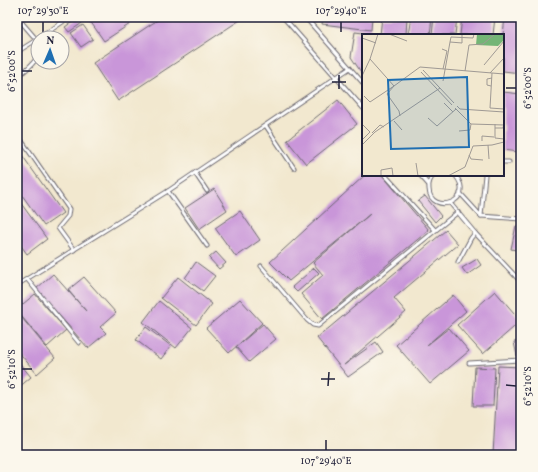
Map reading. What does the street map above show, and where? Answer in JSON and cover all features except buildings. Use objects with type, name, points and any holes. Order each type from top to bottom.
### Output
[{"type":"lane","points":[[17,17],[30,31]]},
{"type":"lane","points":[[50,30],[70,17]]},
{"type":"lane","points":[[283,17],[362,107]]},
{"type":"lane","points":[[305,17],[362,82]]},
{"type":"lane","points":[[17,52],[30,44]]},
{"type":"lane","points":[[17,76],[23,73],[30,65]]},
{"type":"lane","points":[[17,285],[168,191],[350,68]]},
{"type":"lane","points":[[266,126],[294,168]]},
{"type":"lane","points":[[17,134],[69,209],[68,216],[58,228],[74,250]]},
{"type":"lane","points":[[504,162],[509,162]]},
{"type":"lane","points":[[195,173],[207,191]]},
{"type":"lane","points":[[386,176],[436,230]]},
{"type":"lane","points":[[421,176],[428,184]]},
{"type":"lane","points":[[433,176],[428,184],[429,193],[433,200],[441,204],[454,201],[460,194],[461,186],[456,176]]},
{"type":"lane","points":[[481,216],[485,176]]},
{"type":"lane","points":[[168,191],[208,246]]},
{"type":"lane","points":[[460,194],[481,216],[521,219]]},
{"type":"lane","points":[[450,203],[475,233],[521,282]]},
{"type":"lane","points":[[261,266],[307,320],[313,326],[318,326],[458,212]]},
{"type":"lane","points":[[458,262],[475,233]]},
{"type":"lane","points":[[27,279],[79,343]]},
{"type":"lane","points":[[469,363],[521,360]]}]
